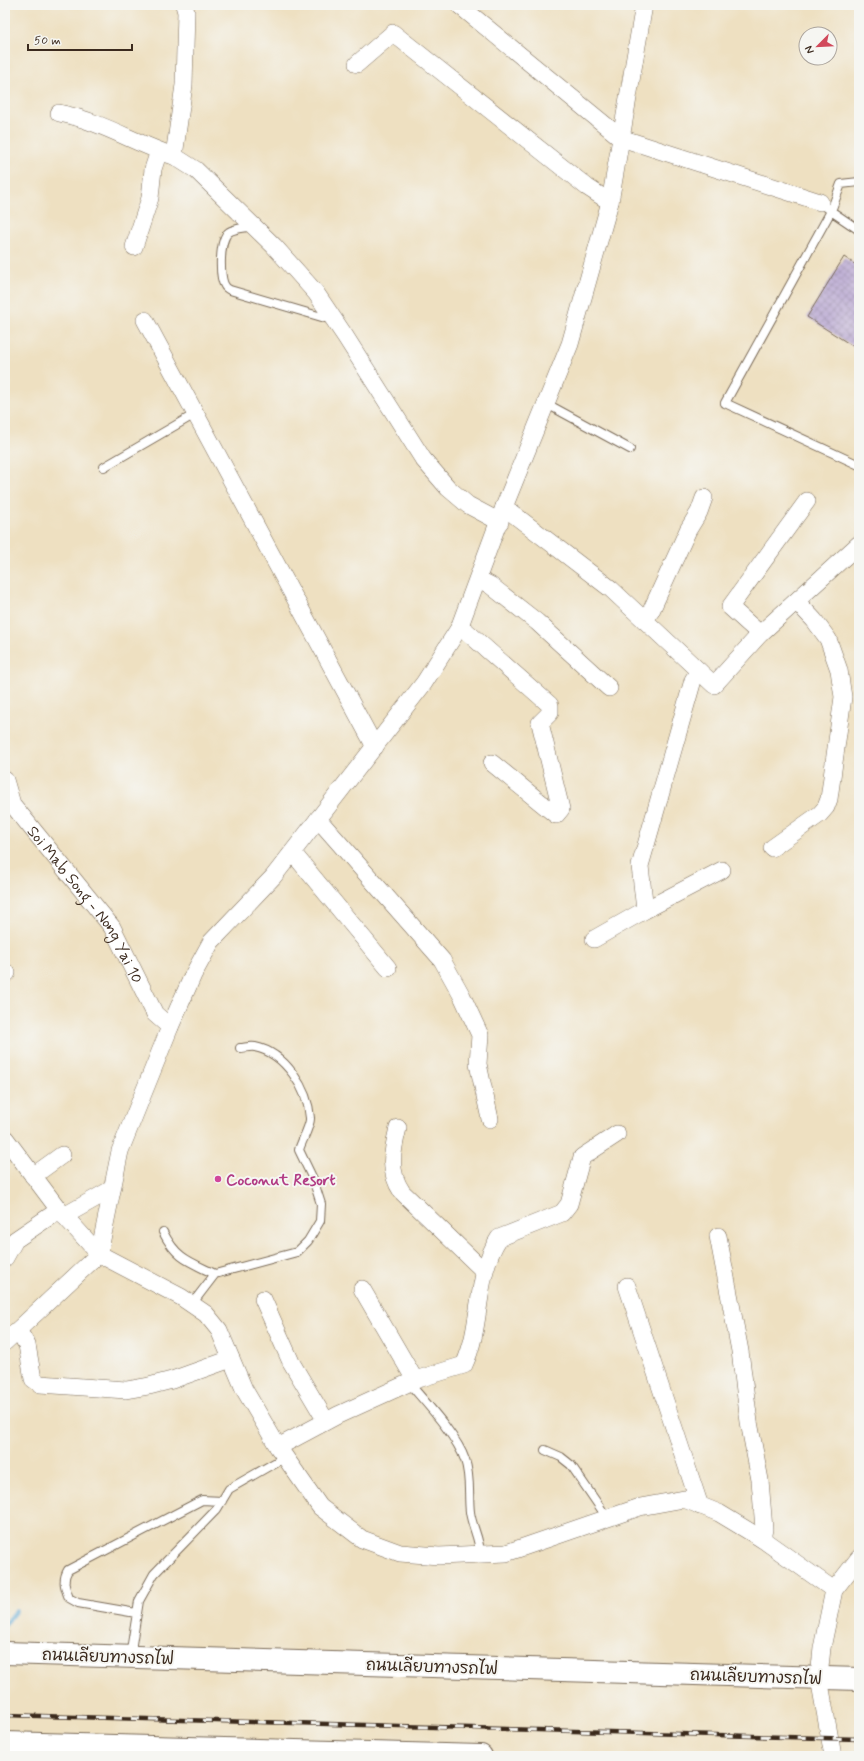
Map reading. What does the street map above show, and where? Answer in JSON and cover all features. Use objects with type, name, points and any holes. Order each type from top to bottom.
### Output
[{"type":"street","points":[[134,247],[150,198],[153,169],[167,154],[184,84],[186,12],[184,5]]},
{"type":"street","points":[[459,5],[621,138],[825,207]]},
{"type":"street","points":[[5,1342],[99,1254],[120,1151],[170,1026],[193,975],[211,942],[274,877],[293,853],[424,683],[459,628],[502,514],[570,344],[610,202],[644,5]]},
{"type":"street","points":[[357,64],[394,33],[587,187],[610,202]]},
{"type":"street","points":[[59,113],[94,121],[167,154],[196,170],[254,226],[316,293],[423,458],[448,488],[468,505],[502,514],[611,589],[714,685],[760,634],[797,602],[859,544]]},
{"type":"street","points":[[145,320],[375,747]]},
{"type":"street","points":[[644,620],[651,611],[688,530],[699,512],[704,498]]},
{"type":"street","points":[[760,634],[730,607],[807,501]]},
{"type":"street","points":[[478,580],[490,585],[537,622],[609,688]]},
{"type":"street","points":[[772,848],[820,814],[826,807],[830,793],[844,697],[839,670],[828,639],[814,620],[797,602]]},
{"type":"street","points":[[459,628],[466,631],[550,705],[550,713],[540,723],[561,809],[556,815],[492,763]]},
{"type":"street","points":[[645,910],[640,866],[693,680],[699,671]]},
{"type":"street","name":"Soi Mab Song - Nong Yai 10","points":[[5,780],[12,804],[112,927],[155,1014],[170,1026]]},
{"type":"street","points":[[318,819],[442,960],[462,996],[480,1035],[478,1064],[490,1119]]},
{"type":"street","points":[[293,853],[388,968]]},
{"type":"street","points":[[594,939],[645,910],[722,870]]},
{"type":"street","points":[[398,1128],[394,1144],[392,1168],[395,1181],[402,1192],[484,1271]]},
{"type":"street","points":[[282,1452],[326,1421],[412,1382],[464,1365],[470,1352],[484,1271],[494,1246],[499,1238],[562,1213],[569,1204],[582,1157],[617,1134]]},
{"type":"street","points":[[5,1138],[61,1213],[99,1254],[192,1304],[206,1314],[219,1330],[244,1389],[282,1452],[320,1507],[362,1539],[400,1553],[440,1556],[506,1553],[640,1507],[684,1499],[719,1513],[762,1539],[834,1590]]},
{"type":"street","points":[[32,1176],[62,1155]]},
{"type":"street","points":[[5,1258],[10,1239],[112,1189]]},
{"type":"street","points":[[718,1236],[740,1351],[749,1422],[760,1480],[764,1529],[762,1539]]},
{"type":"street","points":[[627,1286],[700,1506]]},
{"type":"street","points":[[362,1290],[412,1382]]},
{"type":"street","points":[[263,1299],[291,1362],[326,1421]]},
{"type":"street","points":[[18,1330],[27,1345],[33,1379],[40,1384],[126,1390],[172,1380],[231,1359]]},
{"type":"street","points":[[834,1756],[819,1678],[822,1648],[834,1590],[859,1558]]},
{"type":"street","name":"ถนนเลียบทางรถไฟ","points":[[5,1653],[859,1679]]},
{"type":"street","points":[[5,1743],[107,1751],[482,1756]]},
{"type":"lane","points":[[859,182],[841,184],[825,207],[725,403],[859,465]]},
{"type":"lane","points":[[825,207],[859,230]]},
{"type":"lane","points":[[254,226],[228,232],[224,238],[221,246],[222,276],[225,286],[230,290],[335,321]]},
{"type":"lane","points":[[547,404],[630,449]]},
{"type":"lane","points":[[104,467],[196,414]]},
{"type":"lane","points":[[192,1304],[214,1274],[297,1252],[308,1241],[320,1221],[321,1204],[313,1179],[299,1150],[311,1120],[305,1096],[297,1081],[277,1057],[254,1047],[240,1048]]},
{"type":"lane","points":[[163,1232],[170,1246],[181,1257],[214,1274]]},
{"type":"lane","points":[[412,1382],[443,1425],[465,1460],[470,1489],[470,1512],[480,1543],[480,1554]]},
{"type":"lane","points":[[545,1450],[561,1457],[571,1465],[608,1519]]},
{"type":"lane","points":[[130,1657],[139,1601],[154,1574],[212,1515],[229,1489],[282,1452]]},
{"type":"lane","points":[[136,1613],[78,1603],[69,1598],[64,1585],[64,1576],[68,1570],[202,1500],[222,1501]]},
{"type":"building","points":[[844,257],[859,267],[859,350],[807,317]]},
{"type":"waterway","points":[[5,1625],[16,1610]]},
{"type":"railway","points":[[5,1715],[859,1739]]},
{"type":"place","name":"Coconut Resort","points":[[218,1179]]}]
